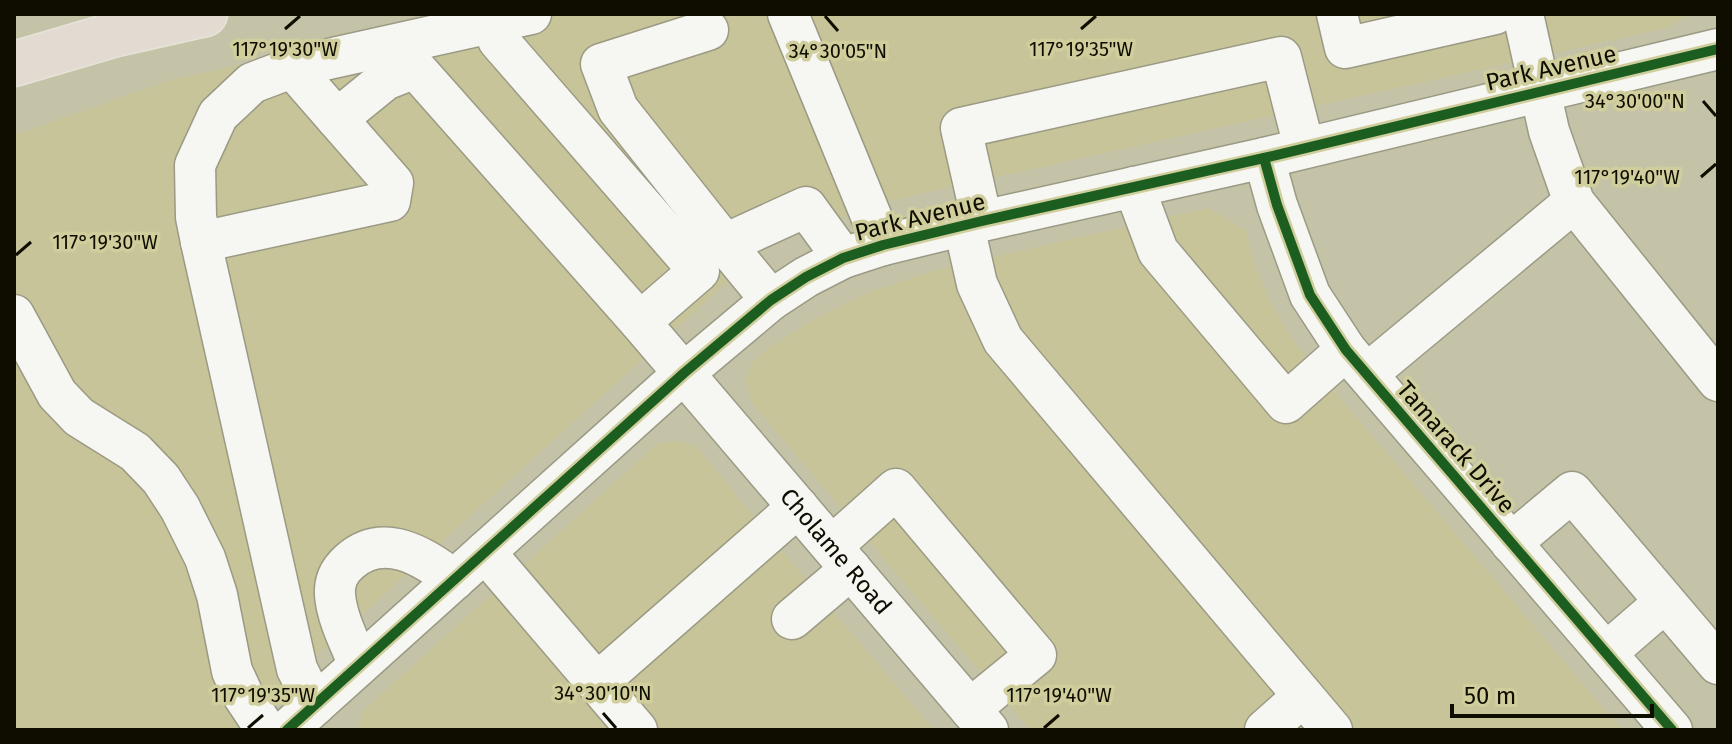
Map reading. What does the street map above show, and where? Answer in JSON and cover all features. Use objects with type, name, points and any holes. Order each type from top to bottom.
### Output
[{"type":"highway","points":[[14,64],[116,34],[205,14]]},
{"type":"street","points":[[14,315],[57,394],[79,417],[135,452],[161,479],[180,508],[205,558],[217,595],[232,671],[244,697],[290,725],[297,669],[201,242],[196,217],[195,165],[218,115],[252,83],[297,66],[531,14]]},
{"type":"street","points":[[788,14],[883,245]]},
{"type":"street","points":[[1337,14],[1345,48],[1472,17]]},
{"type":"street","points":[[1523,14],[1549,131],[1574,202],[1718,381]]},
{"type":"street","points":[[708,30],[601,64],[618,109],[771,300]]},
{"type":"street","points":[[498,40],[699,271],[640,322]]},
{"type":"street","name":"Park Avenue","points":[[290,725],[684,373],[771,300],[843,258],[883,245],[1718,49]]},
{"type":"street","points":[[1304,147],[1281,57],[961,128],[977,284],[1003,340],[1332,730]]},
{"type":"street","points":[[201,242],[390,201],[393,183],[303,80],[297,66]]},
{"type":"street","name":"Cholame Road","points":[[337,119],[385,80],[415,68],[640,322],[979,719]]},
{"type":"street","name":"Tamarack Drive","points":[[1264,158],[1277,205],[1310,295],[1356,362],[1672,730]]},
{"type":"street","points":[[1134,187],[1158,251],[1286,403],[1356,362],[1574,202]]},
{"type":"street","points":[[725,244],[806,207],[843,258]]},
{"type":"street","points":[[792,619],[896,489],[1036,655],[979,719]]},
{"type":"street","points":[[1511,543],[1572,492],[1718,664]]},
{"type":"street","points":[[597,683],[798,507]]},
{"type":"street","points":[[359,665],[338,610],[335,593],[336,578],[355,557],[373,548],[388,546],[432,562],[454,580]]},
{"type":"street","points":[[485,552],[637,730]]},
{"type":"street","points":[[1606,653],[1665,602]]},
{"type":"street","points":[[1265,730],[1303,696]]},
{"type":"shaded area","points":[[472,14],[1690,14],[1667,28],[884,202],[796,234],[767,248],[726,283],[235,730],[14,730],[14,135],[171,80]]},
{"type":"shaded area","points":[[1208,208],[1246,230],[1254,265],[1292,339],[1622,730],[1030,730],[750,399],[746,383],[751,364],[767,349],[809,322],[869,292],[936,270]]},
{"type":"shaded area","points":[[678,441],[696,446],[934,730],[357,730],[365,709],[658,443]]},
{"type":"cycle path","points":[[287,730],[684,373],[771,300],[843,258],[982,221],[1264,158],[1718,49]]},
{"type":"cycle path","points":[[1264,158],[1277,205],[1310,295],[1346,350],[1672,730]]}]
